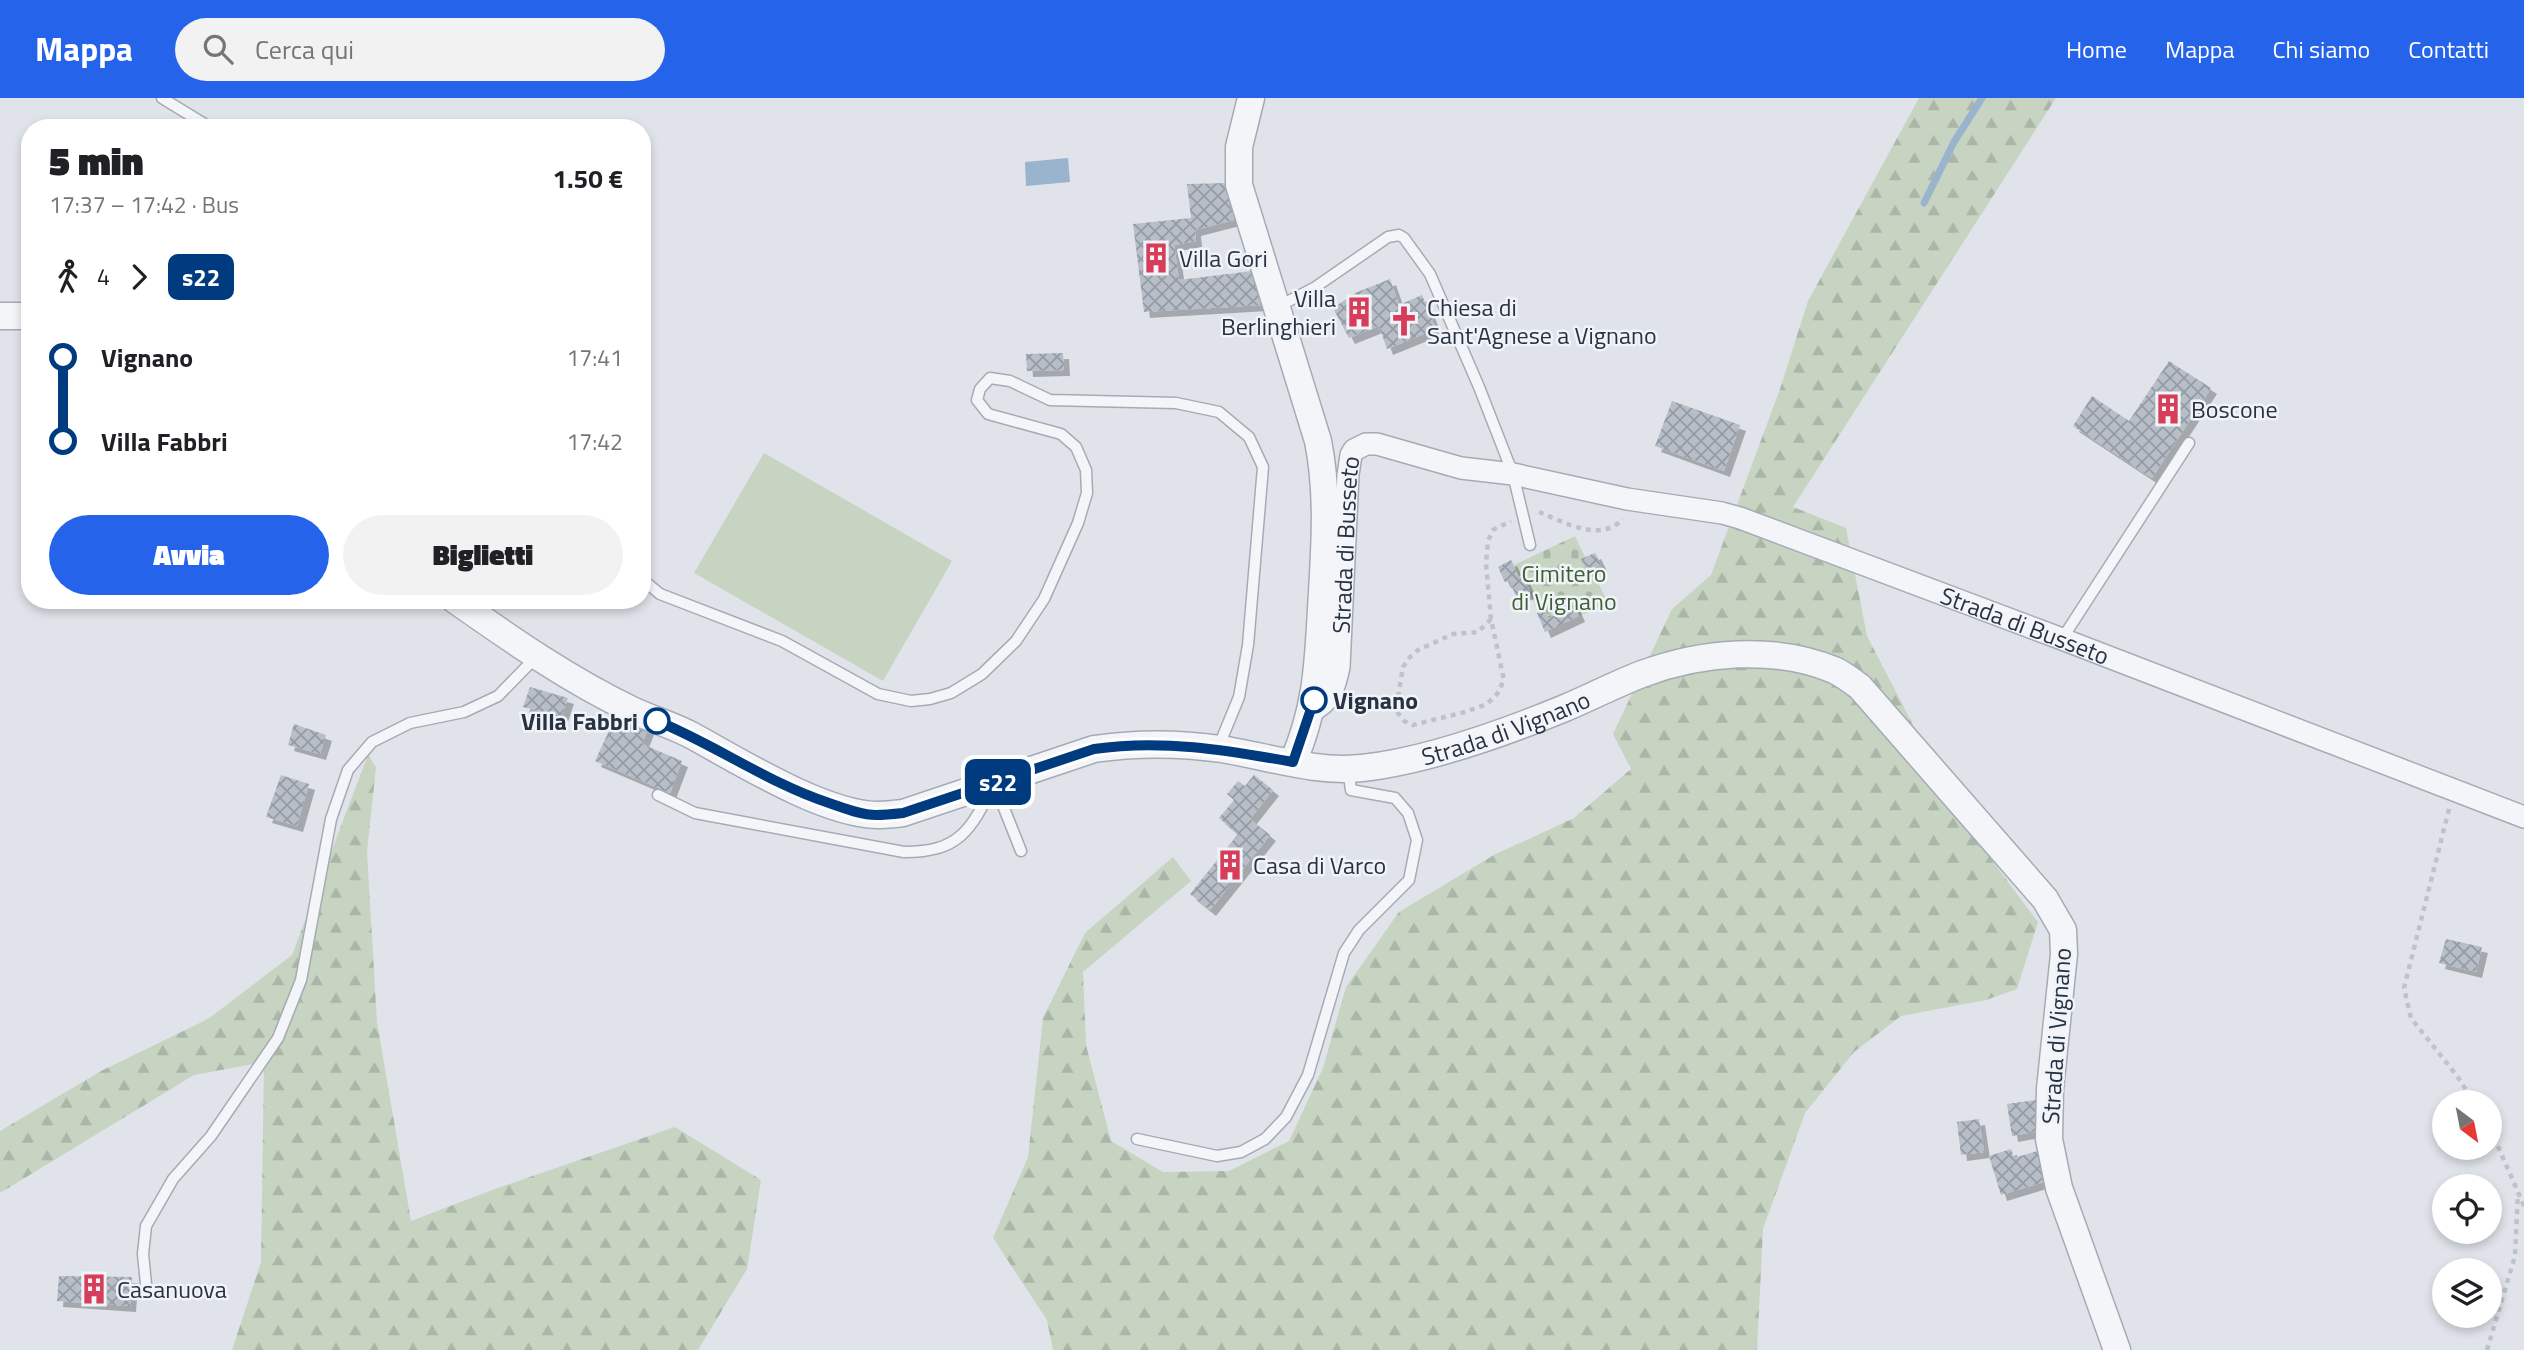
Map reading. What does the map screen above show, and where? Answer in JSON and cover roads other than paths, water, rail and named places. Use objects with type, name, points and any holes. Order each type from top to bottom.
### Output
[{"type":"street","name":"Strada di Busseto","points":[[1251,98],[1239,147],[1238,173],[1244,204],[1314,425],[1322,466],[1324,546],[1317,678],[1311,711],[1293,762]]},
{"type":"street","points":[[0,316],[21,316]]},
{"type":"street","name":"Strada di Busseto","points":[[1311,711],[1327,700],[1333,690],[1339,667],[1351,455],[1354,450],[1366,444],[1377,444],[1461,468],[1513,474],[1627,499],[1723,513],[1755,523],[2524,817]]},
{"type":"street","name":"Strada di Vignano","points":[[468,609],[536,657],[631,710],[687,733],[815,799],[875,815],[903,813],[1094,749],[1124,744],[1218,748],[1348,769],[1387,764],[1532,721],[1644,673],[1711,656],[1761,655],[1806,660],[1837,671],[1860,687],[2045,899],[2063,930],[2064,954],[2050,1089],[2049,1139],[2060,1188],[2117,1350]]},
{"type":"lane","points":[[162,98],[196,119]]},
{"type":"lane","points":[[1277,307],[1314,288],[1377,243],[1395,235],[1404,238],[1422,261],[1438,292],[1513,474],[1530,545]]},
{"type":"lane","points":[[651,586],[660,594],[782,641],[878,694],[911,701],[951,693],[982,674],[1016,641],[1044,599],[1078,523],[1087,493],[1086,470],[1076,447],[1061,434],[988,414],[977,400],[980,389],[990,378],[1010,381],[1050,400],[1176,403],[1219,412],[1249,437],[1263,467],[1248,645],[1239,697],[1218,748]]},
{"type":"lane","points":[[2062,639],[2189,443]]},
{"type":"lane","points":[[146,1294],[143,1254],[146,1226],[173,1178],[211,1136],[278,1038],[301,980],[331,819],[348,770],[372,742],[410,723],[464,712],[498,696],[536,657]]},
{"type":"lane","points":[[1137,1139],[1217,1156],[1241,1152],[1265,1139],[1286,1117],[1308,1075],[1343,953],[1359,930],[1409,880],[1418,840],[1408,813],[1395,798],[1351,790],[1348,769]]},
{"type":"lane","points":[[658,795],[695,813],[904,852],[926,852],[949,845],[962,836],[981,811],[995,783]]},
{"type":"lane","points":[[995,783],[1021,850]]},
{"type":"water","points":[[1068,158],[1070,182],[1026,186],[1025,162]]},
{"type":"waterway","points":[[1924,203],[1954,142],[1982,98]]},
{"type":"place","name":"Villa Gori","points":[[1156,258]]},
{"type":"place","name":"Villa Berlinghieri","points":[[1359,312]]},
{"type":"place","name":"Chiesa di Sant'Agnese a Vignano","points":[[1404,321]]},
{"type":"place","name":"Boscone","points":[[2168,409]]},
{"type":"place","name":"Vignano","points":[[1314,700]]},
{"type":"place","name":"Villa Fabbri","points":[[657,721]]},
{"type":"place","name":"Casa di Varco","points":[[1230,865]]},
{"type":"place","name":"Casanuova","points":[[94,1289]]},
{"type":"park label","name":"Cimitero di Vignano","points":[[1564,587]]}]
